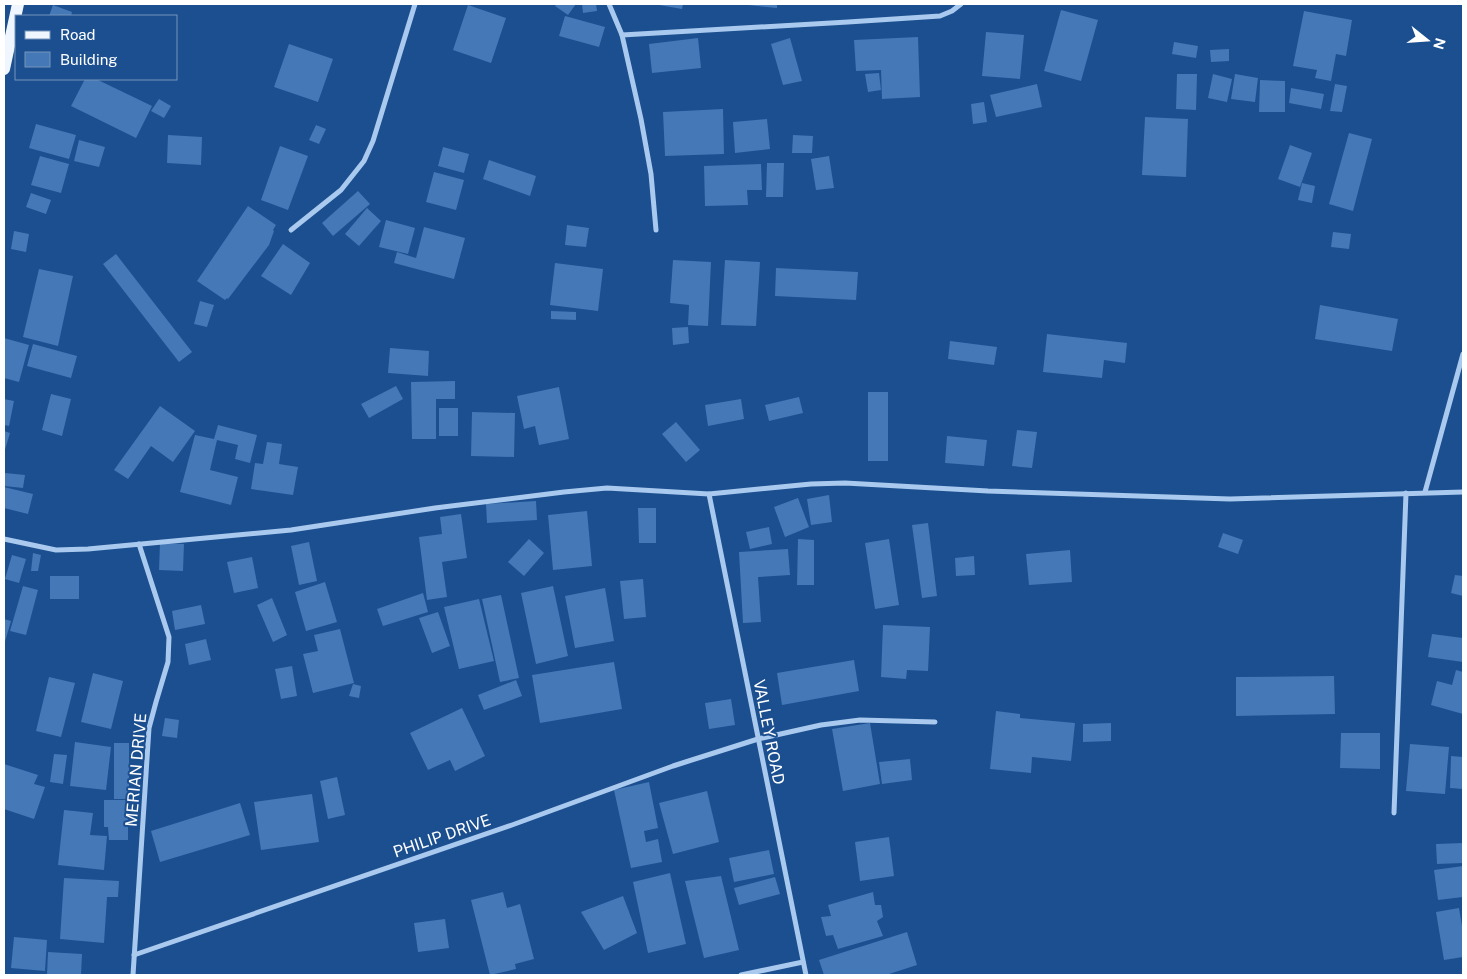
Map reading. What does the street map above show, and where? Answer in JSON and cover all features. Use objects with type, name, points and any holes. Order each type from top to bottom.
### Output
[{"type":"main road","points":[[4,69],[15,18]]},
{"type":"street","points":[[291,230],[340,190],[364,161],[373,141],[415,4]]},
{"type":"street","points":[[609,4],[622,35],[641,119],[651,174],[656,230]]},
{"type":"street","points":[[622,35],[940,16],[952,11],[961,4]]},
{"type":"street","points":[[1425,492],[1463,354]]},
{"type":"street","points":[[4,539],[56,550],[88,549],[291,530],[435,508],[608,488],[709,494],[811,484],[845,483],[988,491],[1230,499],[1463,492]]},
{"type":"street","points":[[1394,813],[1406,493]]},
{"type":"street","name":"VALLEY ROAD","points":[[709,494],[806,975]]},
{"type":"street","name":"MERIAN DRIVE","points":[[133,975],[150,728],[168,662],[169,637],[139,544]]},
{"type":"street","name":"PHILIP DRIVE","points":[[134,956],[512,825],[672,766],[758,739],[821,725],[860,720],[935,722]]},
{"type":"street","points":[[742,975],[803,962]]},
{"type":"building","points":[[557,4],[576,4],[568,15],[555,6]]},
{"type":"building","points":[[582,4],[596,4],[597,11],[583,13]]},
{"type":"building","points":[[659,4],[683,4],[682,9]]},
{"type":"building","points":[[777,4],[777,8],[748,5]]},
{"type":"building","points":[[53,5],[72,12],[71,15],[49,15]]},
{"type":"building","points":[[468,5],[506,18],[491,63],[453,50]]},
{"type":"building","points":[[1061,10],[1098,20],[1081,81],[1044,71]]},
{"type":"building","points":[[1304,11],[1352,20],[1346,56],[1336,54],[1331,81],[1315,78],[1317,70],[1293,66]]},
{"type":"building","points":[[565,16],[605,27],[599,47],[559,36]]},
{"type":"building","points":[[986,32],[1024,35],[1020,79],[982,76]]},
{"type":"building","points":[[918,37],[920,97],[882,99],[881,70],[856,71],[854,40]]},
{"type":"building","points":[[698,38],[701,68],[652,73],[649,44]]},
{"type":"building","points":[[790,38],[802,81],[783,85],[771,44]]},
{"type":"building","points":[[1174,42],[1198,46],[1196,58],[1172,54]]},
{"type":"building","points":[[289,44],[333,59],[318,102],[274,87]]},
{"type":"building","points":[[1229,49],[1229,61],[1211,62],[1210,50]]},
{"type":"building","points":[[879,73],[881,90],[868,92],[865,74]]},
{"type":"building","points":[[1177,74],[1197,74],[1196,110],[1176,109]]},
{"type":"building","points":[[1213,74],[1232,79],[1227,102],[1208,98]]},
{"type":"building","points":[[1235,74],[1258,78],[1255,102],[1231,99]]},
{"type":"building","points":[[84,80],[98,80],[152,106],[136,138],[71,106]]},
{"type":"building","points":[[1260,80],[1285,81],[1285,112],[1259,112]]},
{"type":"building","points":[[1037,84],[1042,107],[996,117],[990,95]]},
{"type":"building","points":[[1335,84],[1347,86],[1342,112],[1330,111]]},
{"type":"building","points":[[1291,88],[1324,94],[1321,109],[1289,103]]},
{"type":"building","points":[[159,99],[171,106],[164,118],[151,111]]},
{"type":"building","points":[[984,102],[987,122],[973,124],[971,104]]},
{"type":"building","points":[[723,109],[724,154],[665,156],[663,112]]},
{"type":"building","points":[[1145,117],[1188,119],[1186,177],[1142,175]]},
{"type":"building","points":[[767,119],[770,149],[735,153],[733,122]]},
{"type":"building","points":[[36,124],[76,135],[69,159],[29,148]]},
{"type":"building","points":[[316,125],[326,129],[319,144],[309,140]]},
{"type":"building","points":[[1349,133],[1372,139],[1353,211],[1329,204]]},
{"type":"building","points":[[168,135],[202,137],[201,165],[167,163]]},
{"type":"building","points":[[793,135],[813,136],[812,153],[792,153]]},
{"type":"building","points":[[79,140],[105,147],[99,167],[74,161]]},
{"type":"building","points":[[1290,145],[1312,153],[1300,187],[1278,179]]},
{"type":"building","points":[[280,146],[308,156],[288,210],[261,200]]},
{"type":"building","points":[[443,147],[469,154],[464,173],[438,166]]},
{"type":"building","points":[[40,156],[69,164],[61,193],[31,185]]},
{"type":"building","points":[[829,156],[834,188],[816,190],[811,159]]},
{"type":"building","points":[[489,160],[536,176],[530,196],[483,179]]},
{"type":"building","points":[[767,163],[784,163],[783,197],[766,197]]},
{"type":"building","points":[[761,164],[762,190],[747,190],[748,205],[705,206],[704,166]]},
{"type":"building","points":[[434,172],[464,180],[456,210],[426,202]]},
{"type":"building","points":[[1302,183],[1315,186],[1312,203],[1298,200]]},
{"type":"building","points":[[358,191],[370,204],[333,236],[322,223]]},
{"type":"building","points":[[31,193],[51,200],[46,214],[26,207]]},
{"type":"building","points":[[248,206],[276,225],[269,245],[228,299],[225,300],[197,281]]},
{"type":"building","points":[[367,208],[381,221],[359,246],[345,234]]},
{"type":"building","points":[[386,220],[415,228],[408,254],[379,247]]},
{"type":"building","points":[[567,225],[589,228],[586,247],[565,245]]},
{"type":"building","points":[[424,227],[465,238],[454,279],[394,263],[397,252],[416,258]]},
{"type":"building","points":[[14,231],[29,234],[26,252],[11,249]]},
{"type":"building","points":[[1333,232],[1351,234],[1349,249],[1331,247]]},
{"type":"building","points":[[283,244],[310,263],[291,295],[261,276]]},
{"type":"building","points":[[116,254],[192,352],[179,362],[103,264]]},
{"type":"building","points":[[673,260],[711,262],[708,326],[688,325],[689,305],[670,303]]},
{"type":"building","points":[[725,260],[760,262],[756,326],[721,325]]},
{"type":"building","points":[[555,263],[603,269],[598,311],[550,305]]},
{"type":"building","points":[[776,268],[858,272],[856,300],[775,296]]},
{"type":"building","points":[[39,269],[73,276],[58,346],[23,337]]},
{"type":"building","points":[[200,301],[214,305],[207,327],[194,324]]},
{"type":"building","points":[[1320,305],[1398,319],[1392,351],[1315,339]]},
{"type":"building","points":[[551,311],[576,312],[576,320],[551,319]]},
{"type":"building","points":[[688,327],[689,343],[673,345],[672,328]]},
{"type":"building","points":[[1047,334],[1127,343],[1125,363],[1104,360],[1102,378],[1043,372]]},
{"type":"building","points":[[4,338],[29,345],[19,382],[4,378]]},
{"type":"building","points":[[950,341],[997,347],[994,365],[948,359]]},
{"type":"building","points":[[33,344],[77,356],[71,378],[27,366]]},
{"type":"building","points":[[390,348],[429,351],[428,376],[388,373]]},
{"type":"building","points":[[455,381],[455,399],[436,399],[436,439],[412,439],[411,382]]},
{"type":"building","points":[[396,386],[403,399],[369,418],[361,404]]},
{"type":"building","points":[[559,387],[569,439],[539,445],[535,426],[524,429],[517,396]]},
{"type":"building","points":[[868,392],[888,392],[888,461],[868,461]]},
{"type":"building","points":[[51,394],[71,399],[62,436],[42,430]]},
{"type":"building","points":[[799,397],[803,413],[769,421],[765,405]]},
{"type":"building","points":[[4,399],[14,401],[9,426],[4,425]]},
{"type":"building","points":[[741,399],[744,419],[708,426],[705,405]]},
{"type":"building","points":[[160,406],[195,431],[173,462],[151,446],[128,479],[114,470]]},
{"type":"building","points":[[439,408],[458,408],[458,436],[439,436]]},
{"type":"building","points":[[472,412],[515,413],[514,457],[471,456]]},
{"type":"building","points":[[676,422],[700,450],[686,462],[662,434]]},
{"type":"building","points":[[218,425],[257,435],[250,463],[235,459],[238,445],[217,440],[210,470],[238,477],[231,505],[180,492],[195,435],[214,439]]},
{"type":"building","points":[[1017,430],[1037,432],[1032,468],[1012,466]]},
{"type":"building","points":[[4,431],[10,433],[4,453]]},
{"type":"building","points":[[947,436],[987,440],[984,466],[945,463]]},
{"type":"building","points":[[267,442],[282,444],[279,464],[298,467],[293,495],[251,489],[255,463],[263,464]]},
{"type":"building","points":[[5,473],[25,475],[23,488],[4,486]]},
{"type":"building","points":[[4,487],[33,494],[28,514],[4,508]]},
{"type":"building","points":[[829,495],[832,522],[811,525],[807,499]]},
{"type":"building","points":[[798,498],[809,527],[785,537],[774,507]]},
{"type":"building","points":[[536,501],[537,520],[487,523],[486,504]]},
{"type":"building","points":[[638,508],[656,508],[656,543],[639,543]]},
{"type":"building","points":[[587,511],[592,566],[553,570],[548,515]]},
{"type":"building","points":[[461,514],[467,558],[442,562],[447,597],[427,600],[419,537],[442,534],[440,517]]},
{"type":"building","points":[[928,523],[937,596],[922,598],[912,525]]},
{"type":"building","points":[[769,527],[772,544],[750,549],[746,532]]},
{"type":"building","points":[[1223,533],[1243,540],[1238,554],[1218,547]]},
{"type":"building","points":[[529,539],[544,553],[524,576],[508,562]]},
{"type":"building","points":[[798,539],[814,540],[814,585],[797,585]]},
{"type":"building","points":[[889,539],[899,605],[875,609],[865,543]]},
{"type":"building","points":[[309,542],[317,581],[299,585],[291,546]]},
{"type":"building","points":[[160,543],[184,544],[183,571],[159,570]]},
{"type":"building","points":[[788,549],[790,575],[758,577],[761,622],[743,623],[739,552]]},
{"type":"building","points":[[1070,550],[1072,582],[1029,585],[1026,554]]},
{"type":"building","points":[[33,553],[41,555],[38,571],[31,571]]},
{"type":"building","points":[[12,555],[26,559],[19,583],[5,579]]},
{"type":"building","points":[[974,556],[975,575],[956,576],[955,558]]},
{"type":"building","points":[[252,557],[258,588],[234,593],[227,562]]},
{"type":"building","points":[[1455,575],[1463,576],[1463,596],[1451,593]]},
{"type":"building","points":[[50,576],[79,576],[79,599],[50,599]]},
{"type":"building","points":[[643,579],[646,617],[624,619],[620,581]]},
{"type":"building","points":[[325,582],[337,622],[306,631],[295,592]]},
{"type":"building","points":[[23,586],[38,590],[26,635],[10,631]]},
{"type":"building","points":[[553,586],[568,656],[536,664],[521,593]]},
{"type":"building","points":[[605,588],[614,641],[575,648],[565,596]]},
{"type":"building","points":[[423,593],[428,612],[383,626],[377,609]]},
{"type":"building","points":[[501,595],[519,678],[500,682],[482,599]]},
{"type":"building","points":[[272,598],[287,635],[273,642],[257,605]]},
{"type":"building","points":[[479,599],[494,661],[459,669],[444,607]]},
{"type":"building","points":[[201,605],[205,624],[175,630],[172,611]]},
{"type":"building","points":[[438,612],[450,646],[432,653],[419,618]]},
{"type":"building","points":[[4,619],[11,621],[4,645]]},
{"type":"building","points":[[883,625],[930,627],[928,671],[907,670],[906,679],[881,677]]},
{"type":"building","points":[[340,629],[354,683],[313,693],[303,654],[318,651],[314,635]]},
{"type":"building","points":[[1432,634],[1463,638],[1463,662],[1428,657]]},
{"type":"building","points":[[206,639],[211,660],[189,665],[185,644]]},
{"type":"building","points":[[854,660],[859,691],[782,705],[777,673]]},
{"type":"building","points":[[614,662],[622,709],[540,723],[532,675]]},
{"type":"building","points":[[292,666],[297,696],[281,699],[275,669]]},
{"type":"building","points":[[1456,670],[1463,672],[1463,714],[1431,705],[1437,681],[1452,685]]},
{"type":"building","points":[[93,673],[123,681],[111,729],[81,722]]},
{"type":"building","points":[[1334,676],[1335,714],[1236,716],[1236,677]]},
{"type":"building","points":[[49,677],[75,683],[61,737],[36,731]]},
{"type":"building","points":[[516,680],[522,696],[484,710],[478,695]]},
{"type":"building","points":[[353,684],[361,686],[359,698],[349,696]]},
{"type":"building","points":[[731,699],[735,725],[709,729],[705,703]]},
{"type":"building","points":[[462,708],[485,756],[455,771],[450,760],[428,770],[410,733]]},
{"type":"building","points":[[996,711],[1020,714],[1020,718],[1075,723],[1071,761],[1032,757],[1031,773],[990,769]]},
{"type":"building","points":[[165,718],[179,720],[177,738],[162,736]]},
{"type":"building","points":[[870,723],[880,784],[843,791],[832,729]]},
{"type":"building","points":[[1111,723],[1111,741],[1083,742],[1083,724]]},
{"type":"building","points":[[1341,733],[1380,733],[1380,769],[1340,768]]},
{"type":"building","points":[[75,742],[111,747],[106,790],[70,786]]},
{"type":"building","points":[[114,743],[129,743],[129,799],[114,799]]},
{"type":"building","points":[[1410,744],[1449,747],[1445,794],[1406,791]]},
{"type":"building","points":[[54,754],[67,755],[63,784],[50,782]]},
{"type":"building","points":[[1451,756],[1463,757],[1463,789],[1450,788]]},
{"type":"building","points":[[910,759],[912,780],[882,784],[879,762]]},
{"type":"building","points":[[4,764],[38,775],[34,784],[45,787],[34,819],[4,809]]},
{"type":"building","points":[[337,777],[345,815],[328,819],[320,781]]},
{"type":"building","points":[[649,782],[658,828],[644,831],[646,842],[658,839],[662,862],[631,868],[614,790]]},
{"type":"building","points":[[707,791],[719,842],[673,854],[659,803]]},
{"type":"building","points":[[312,794],[319,842],[261,850],[254,802]]},
{"type":"building","points":[[104,800],[128,800],[128,840],[109,840],[108,827],[104,827]]},
{"type":"building","points":[[240,803],[250,835],[160,862],[151,831]]},
{"type":"building","points":[[64,810],[93,813],[90,835],[107,836],[104,870],[58,865]]},
{"type":"building","points":[[889,837],[894,876],[860,881],[855,842]]},
{"type":"building","points":[[1463,843],[1463,863],[1437,864],[1436,844]]},
{"type":"building","points":[[769,850],[774,874],[734,882],[729,858]]},
{"type":"building","points":[[1463,866],[1463,897],[1438,900],[1434,870]]},
{"type":"building","points":[[670,873],[686,944],[648,953],[633,882]]},
{"type":"building","points":[[721,876],[739,950],[704,958],[685,881]]},
{"type":"building","points":[[775,877],[780,894],[739,905],[734,888]]},
{"type":"building","points":[[64,878],[119,881],[118,897],[107,897],[104,943],[60,939]]},
{"type":"building","points":[[503,892],[507,908],[520,904],[534,959],[515,964],[516,969],[490,975],[471,900]]},
{"type":"building","points":[[873,892],[875,905],[881,905],[883,917],[877,921],[883,936],[838,949],[833,935],[826,936],[821,917],[831,916],[828,905]]},
{"type":"building","points":[[623,896],[637,933],[604,950],[581,912]]},
{"type":"building","points":[[1459,908],[1463,926],[1463,957],[1444,960],[1436,912]]},
{"type":"building","points":[[445,919],[449,948],[418,952],[414,923]]},
{"type":"building","points":[[907,932],[917,965],[886,975],[824,975],[819,960]]},
{"type":"building","points":[[14,937],[47,940],[45,971],[11,968]]},
{"type":"building","points":[[48,952],[82,954],[81,975],[47,975]]}]
